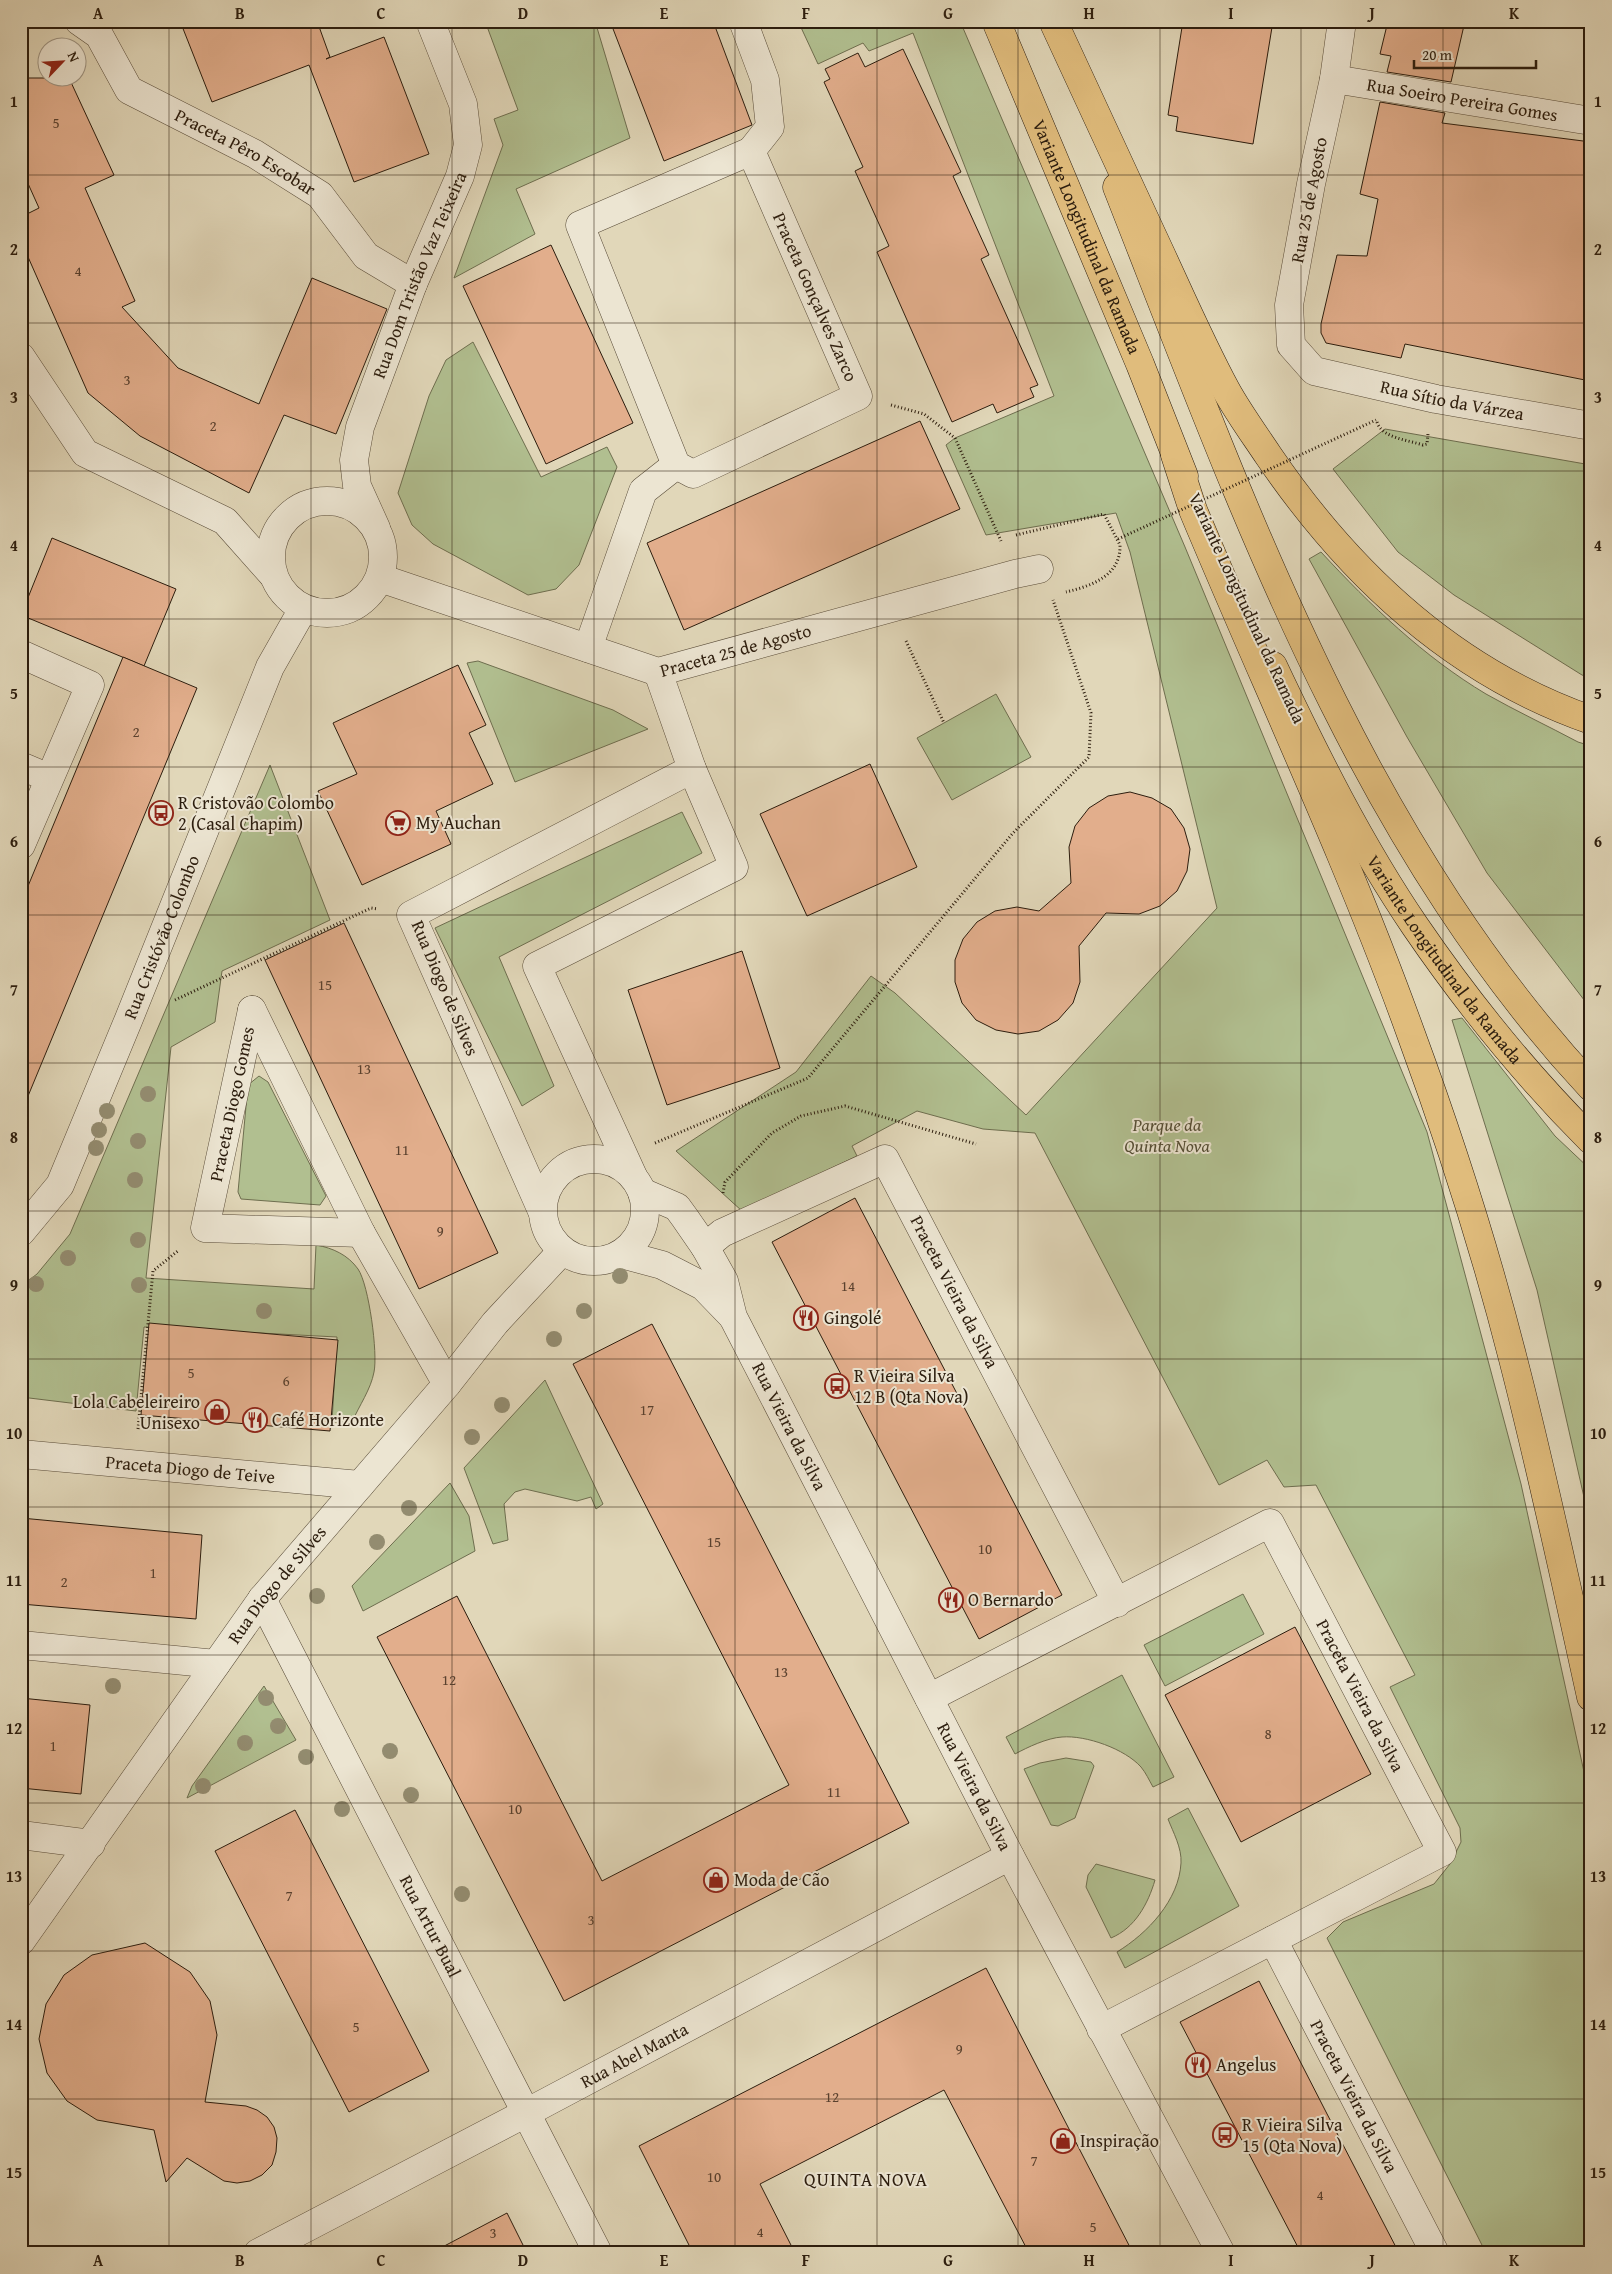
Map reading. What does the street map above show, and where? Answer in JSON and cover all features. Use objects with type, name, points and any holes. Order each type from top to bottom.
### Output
[{"type":"main road","name":"Variante Longitudinal da Ramada","points":[[996,21],[1140,364],[1175,455],[1284,688],[1329,778],[1370,853],[1414,925],[1513,1054],[1563,1113],[1591,1140]]},
{"type":"main road","name":"Variante Longitudinal da Ramada","points":[[1052,21],[1226,464],[1281,591],[1334,703],[1378,787],[1431,878],[1527,1015],[1591,1087]]},
{"type":"main road","points":[[1052,21],[1164,259],[1194,330],[1227,392],[1298,499],[1351,562],[1405,613],[1457,654],[1511,686],[1591,720]]},
{"type":"main road","points":[[1175,455],[1193,510],[1365,913],[1415,1044],[1463,1190],[1513,1356],[1591,1697]]},
{"type":"street","name":"Praceta Pêro Escobar","points":[[79,21],[99,35],[129,90],[255,154],[320,195],[366,256],[413,284]]},
{"type":"street","name":"Rua Dom Tristão Vaz Teixeira","points":[[376,528],[357,486],[354,460],[360,427],[413,284],[460,176],[468,145],[462,104],[430,21]]},
{"type":"street","points":[[588,648],[643,491],[676,465],[580,224],[751,151],[770,126],[765,80],[743,21]]},
{"type":"street","name":"Rua 25 de Agosto","points":[[1314,371],[1291,346],[1289,306],[1311,184],[1334,79],[1342,21]]},
{"type":"street","name":"Rua Soeiro Pereira Gomes","points":[[1334,79],[1591,121]]},
{"type":"street","name":"Praceta Gonçalves Zarco","points":[[676,465],[694,474],[858,396],[751,151]]},
{"type":"street","points":[[21,357],[85,453],[225,521],[273,575],[284,594],[303,609],[325,614],[348,610],[367,598],[380,578],[384,561],[382,544],[376,528],[364,514],[348,505],[331,501],[312,503],[296,510],[283,523],[274,539],[271,556],[273,575]]},
{"type":"street","name":"Rua Sítio da Várzea","points":[[1314,371],[1436,399],[1591,426]]},
{"type":"street","name":"Praceta 25 de Agosto","points":[[380,578],[658,672],[1027,571]]},
{"type":"street","name":"Rua Cristóvão Colombo","points":[[21,1232],[60,1185],[270,667],[303,609]]},
{"type":"street","points":[[21,654],[90,685],[21,845]]},
{"type":"street","points":[[562,1251],[576,1258],[591,1262],[606,1260],[621,1254],[634,1243],[643,1227],[646,1210],[633,1175],[537,966],[734,867],[692,769],[658,672]]},
{"type":"street","points":[[21,766],[49,778]]},
{"type":"street","name":"Rua Diogo de Silves","points":[[21,1941],[262,1599],[447,1384],[495,1323],[562,1251],[551,1240],[545,1226],[542,1211],[411,915],[692,769]]},
{"type":"street","name":"Praceta Diogo Gomes","points":[[205,1228],[252,1010],[361,1233],[447,1384]]},
{"type":"street","points":[[542,1211],[545,1194],[554,1178],[567,1166],[583,1160],[602,1159],[619,1165],[633,1175]]},
{"type":"street","name":"Praceta Vieira da Silva","points":[[713,1240],[885,1159],[1117,1603]]},
{"type":"street","name":"Rua Vieira da Silva","points":[[633,1175],[677,1207],[713,1240],[733,1317],[1010,1856],[1221,2253]]},
{"type":"street","points":[[205,1228],[361,1233]]},
{"type":"street","name":"Rua Vieira da Silva","points":[[621,1254],[662,1265],[703,1286],[733,1317]]},
{"type":"street","name":"Praceta Diogo de Teive","points":[[21,1454],[360,1485]]},
{"type":"street","name":"Praceta Vieira da Silva","points":[[929,1698],[1270,1523],[1442,1852],[1101,2030]]},
{"type":"street","name":"Rua Artur Bual","points":[[262,1599],[598,2253]]},
{"type":"street","points":[[21,1645],[216,1664]]},
{"type":"street","points":[[21,1836],[91,1844]]},
{"type":"street","name":"Rua Abel Manta","points":[[258,2253],[1010,1856]]},
{"type":"street","name":"Praceta Vieira da Silva","points":[[1273,1940],[1436,2253]]},
{"type":"path","points":[[858,396],[924,414],[955,438],[1000,540],[1027,571]]},
{"type":"path","points":[[1118,539],[1376,420]]},
{"type":"path","points":[[1000,540],[1104,514],[1118,539],[1121,550],[1107,576],[1086,587],[1060,594]]},
{"type":"path","points":[[633,1175],[808,1078],[1014,833],[1089,757],[1091,713],[1051,596]]},
{"type":"path","points":[[890,609],[944,723]]},
{"type":"path","points":[[128,1021],[371,908],[411,915]]},
{"type":"path","points":[[713,1240],[725,1182],[772,1133],[801,1116],[845,1106],[976,1144]]},
{"type":"path","points":[[139,1411],[153,1272],[205,1228]]},
{"type":"green space","points":[[485,21],[595,21],[630,138],[516,189],[535,234],[454,278],[503,145],[494,119],[518,110]]},
{"type":"green space","name":"Parque da Quinta Nova","points":[[798,21],[960,21],[1185,547],[1427,1132],[1521,1484],[1591,1804],[1591,2253],[1517,2253],[1516,2248],[1485,2251],[1327,1938],[1343,1922],[1434,1884],[1450,1864],[1461,1842],[1460,1828],[1390,1687],[1415,1675],[1316,1485],[1284,1487],[1267,1460],[1219,1485],[1035,1133],[983,1129],[917,1111],[852,1146],[857,1156],[742,1211],[676,1151],[796,1072],[871,976],[895,993],[1026,1115],[1217,908],[1130,552],[1116,513],[986,535],[946,445],[955,438],[1054,396],[913,33],[869,51],[863,43],[818,64]]},
{"type":"green space","points":[[473,342],[541,477],[607,447],[617,467],[579,565],[556,589],[528,595],[433,544],[412,525],[398,493],[429,396],[446,360]]},
{"type":"green space","points":[[1385,429],[1591,465],[1591,678],[1582,675],[1454,595],[1398,552],[1333,469]]},
{"type":"green space","points":[[1321,552],[1378,610],[1441,664],[1486,694],[1578,742],[1591,746],[1591,1009],[1487,873],[1407,737],[1309,559]]},
{"type":"green space","points":[[478,661],[613,710],[648,729],[515,782],[467,663]]},
{"type":"green space","points":[[996,694],[1031,757],[952,800],[917,738]]},
{"type":"green space","points":[[270,765],[330,920],[222,971],[215,1022],[171,1047],[146,1278],[314,1289],[316,1245],[334,1250],[354,1264],[362,1277],[366,1289],[375,1351],[374,1372],[370,1385],[352,1422],[332,1422],[337,1337],[144,1327],[136,1411],[21,1397],[21,1286],[37,1274],[70,1234]]},
{"type":"green space","points":[[682,812],[702,853],[499,957],[554,1086],[522,1106],[435,928]]},
{"type":"green space","points":[[1462,1018],[1555,1136],[1591,1170],[1591,1528],[1537,1290],[1452,1020]]},
{"type":"green space","points":[[259,1076],[268,1082],[326,1196],[320,1205],[241,1199],[238,1192],[248,1085]]},
{"type":"green space","points":[[545,1380],[603,1504],[596,1509],[591,1497],[577,1501],[525,1489],[515,1492],[504,1504],[508,1540],[493,1544],[464,1468]]},
{"type":"green space","points":[[450,1483],[469,1516],[475,1551],[363,1611],[352,1586]]},
{"type":"green space","points":[[1243,1594],[1264,1634],[1165,1686],[1144,1645]]},
{"type":"green space","points":[[1122,1675],[1174,1777],[1153,1787],[1146,1774],[1134,1760],[1115,1749],[1082,1738],[1062,1737],[1050,1739],[1015,1754],[1006,1737]]},
{"type":"green space","points":[[264,1686],[296,1740],[187,1798],[192,1786]]},
{"type":"green space","points":[[1066,1758],[1091,1762],[1094,1766],[1075,1818],[1058,1826],[1051,1825],[1024,1769],[1040,1763]]},
{"type":"green space","points":[[1188,1808],[1239,1906],[1125,1968],[1117,1952],[1150,1925],[1160,1914],[1175,1890],[1179,1877],[1181,1857],[1177,1840],[1168,1819]]},
{"type":"green space","points":[[1096,1864],[1155,1880],[1149,1898],[1134,1922],[1111,1938],[1086,1887],[1088,1875]]},
{"type":"building","points":[[180,21],[317,21],[330,57],[326,59],[384,37],[429,154],[354,182],[309,65],[212,102]]},
{"type":"building","points":[[610,21],[713,21],[752,125],[664,161]]},
{"type":"building","points":[[1183,21],[1273,21],[1253,144],[1176,131],[1178,117],[1168,115]]},
{"type":"building","points":[[1388,21],[1465,21],[1451,82],[1387,72],[1391,56],[1380,54]]},
{"type":"building","points":[[903,49],[961,172],[953,176],[989,255],[981,259],[1038,385],[1030,388],[1034,397],[997,413],[993,404],[952,422],[877,252],[889,246],[855,171],[863,167],[824,82],[830,79],[825,69],[858,53],[865,67]]},
{"type":"building","points":[[21,78],[38,78],[38,88],[74,88],[114,175],[85,188],[135,301],[122,307],[178,368],[259,404],[312,278],[387,309],[336,434],[284,415],[249,493],[140,436],[88,393],[21,241],[21,217],[39,208],[21,168]]},
{"type":"building","points":[[1380,102],[1445,113],[1442,123],[1591,142],[1591,348],[1585,380],[1405,344],[1401,358],[1326,343],[1321,333],[1321,324],[1337,255],[1367,256],[1378,199],[1360,194]]},
{"type":"building","points":[[551,245],[633,423],[546,464],[463,286]]},
{"type":"building","points":[[920,421],[960,509],[684,630],[647,543]]},
{"type":"building","points":[[52,538],[176,589],[144,666],[21,615]]},
{"type":"building","points":[[123,657],[197,688],[21,1113],[21,903]]},
{"type":"building","points":[[458,665],[486,725],[469,733],[493,784],[436,811],[451,844],[362,885],[318,791],[357,774],[333,723]]},
{"type":"building","points":[[870,764],[917,867],[807,916],[760,814]]},
{"type":"building","points":[[1130,792],[1152,798],[1171,809],[1184,828],[1190,849],[1187,871],[1177,891],[1160,906],[1139,914],[1106,913],[1079,946],[1080,982],[1073,1003],[1058,1020],[1039,1031],[1018,1034],[996,1030],[976,1020],[962,1003],[955,982],[955,960],[963,939],[977,922],[995,911],[1017,907],[1039,911],[1071,883],[1069,847],[1075,826],[1089,808],[1108,796]]},
{"type":"building","points":[[344,923],[498,1253],[419,1289],[265,960]]},
{"type":"building","points":[[742,951],[780,1068],[667,1105],[628,990]]},
{"type":"building","points":[[855,1198],[1062,1595],[979,1639],[772,1242]]},
{"type":"building","points":[[149,1323],[338,1340],[330,1431],[141,1415]]},
{"type":"building","points":[[652,1324],[909,1823],[564,2001],[377,1637],[457,1596],[602,1881],[789,1785],[573,1364]]},
{"type":"building","points":[[21,1518],[202,1535],[196,1619],[21,1604]]},
{"type":"building","points":[[1295,1627],[1371,1774],[1241,1842],[1165,1695]]},
{"type":"building","points":[[21,1698],[90,1705],[81,1794],[21,1788]]},
{"type":"building","points":[[295,1810],[429,2071],[349,2112],[215,1851]]},
{"type":"building","points":[[145,1943],[190,1972],[210,2001],[217,2035],[205,2102],[246,2106],[257,2110],[267,2117],[274,2127],[277,2138],[276,2152],[272,2165],[262,2175],[250,2181],[237,2183],[224,2181],[187,2158],[166,2182],[154,2130],[97,2120],[67,2101],[47,2073],[39,2039],[46,2004],[64,1975],[92,1955]]},
{"type":"building","points":[[986,1968],[1133,2253],[1029,2253],[944,2090],[760,2184],[795,2253],[693,2253],[639,2146]]},
{"type":"building","points":[[1259,1981],[1399,2253],[1301,2253],[1180,2022]]},
{"type":"building","points":[[507,2213],[527,2253],[431,2253]]},
{"type":"place","name":"R Cristovão Colombo 2 (Casal Chapim)","points":[[161,813]]},
{"type":"place","name":"My Auchan","points":[[398,823]]},
{"type":"place","name":"Gingolé","points":[[806,1318]]},
{"type":"place","name":"R Vieira Silva 12 B (Qta Nova)","points":[[837,1386]]},
{"type":"place","name":"Lola Cabeleireiro Unisexo","points":[[217,1412]]},
{"type":"place","name":"Café Horizonte","points":[[255,1420]]},
{"type":"place","name":"O Bernardo","points":[[951,1600]]},
{"type":"place","name":"Moda de Cão","points":[[716,1880]]},
{"type":"place","name":"Angelus","points":[[1198,2065]]},
{"type":"place","name":"R Vieira Silva 15 (Qta Nova)","points":[[1225,2135]]},
{"type":"place","name":"Inspiração","points":[[1063,2141]]},
{"type":"district","name":"QUINTA NOVA","points":[[866,2179]]}]
